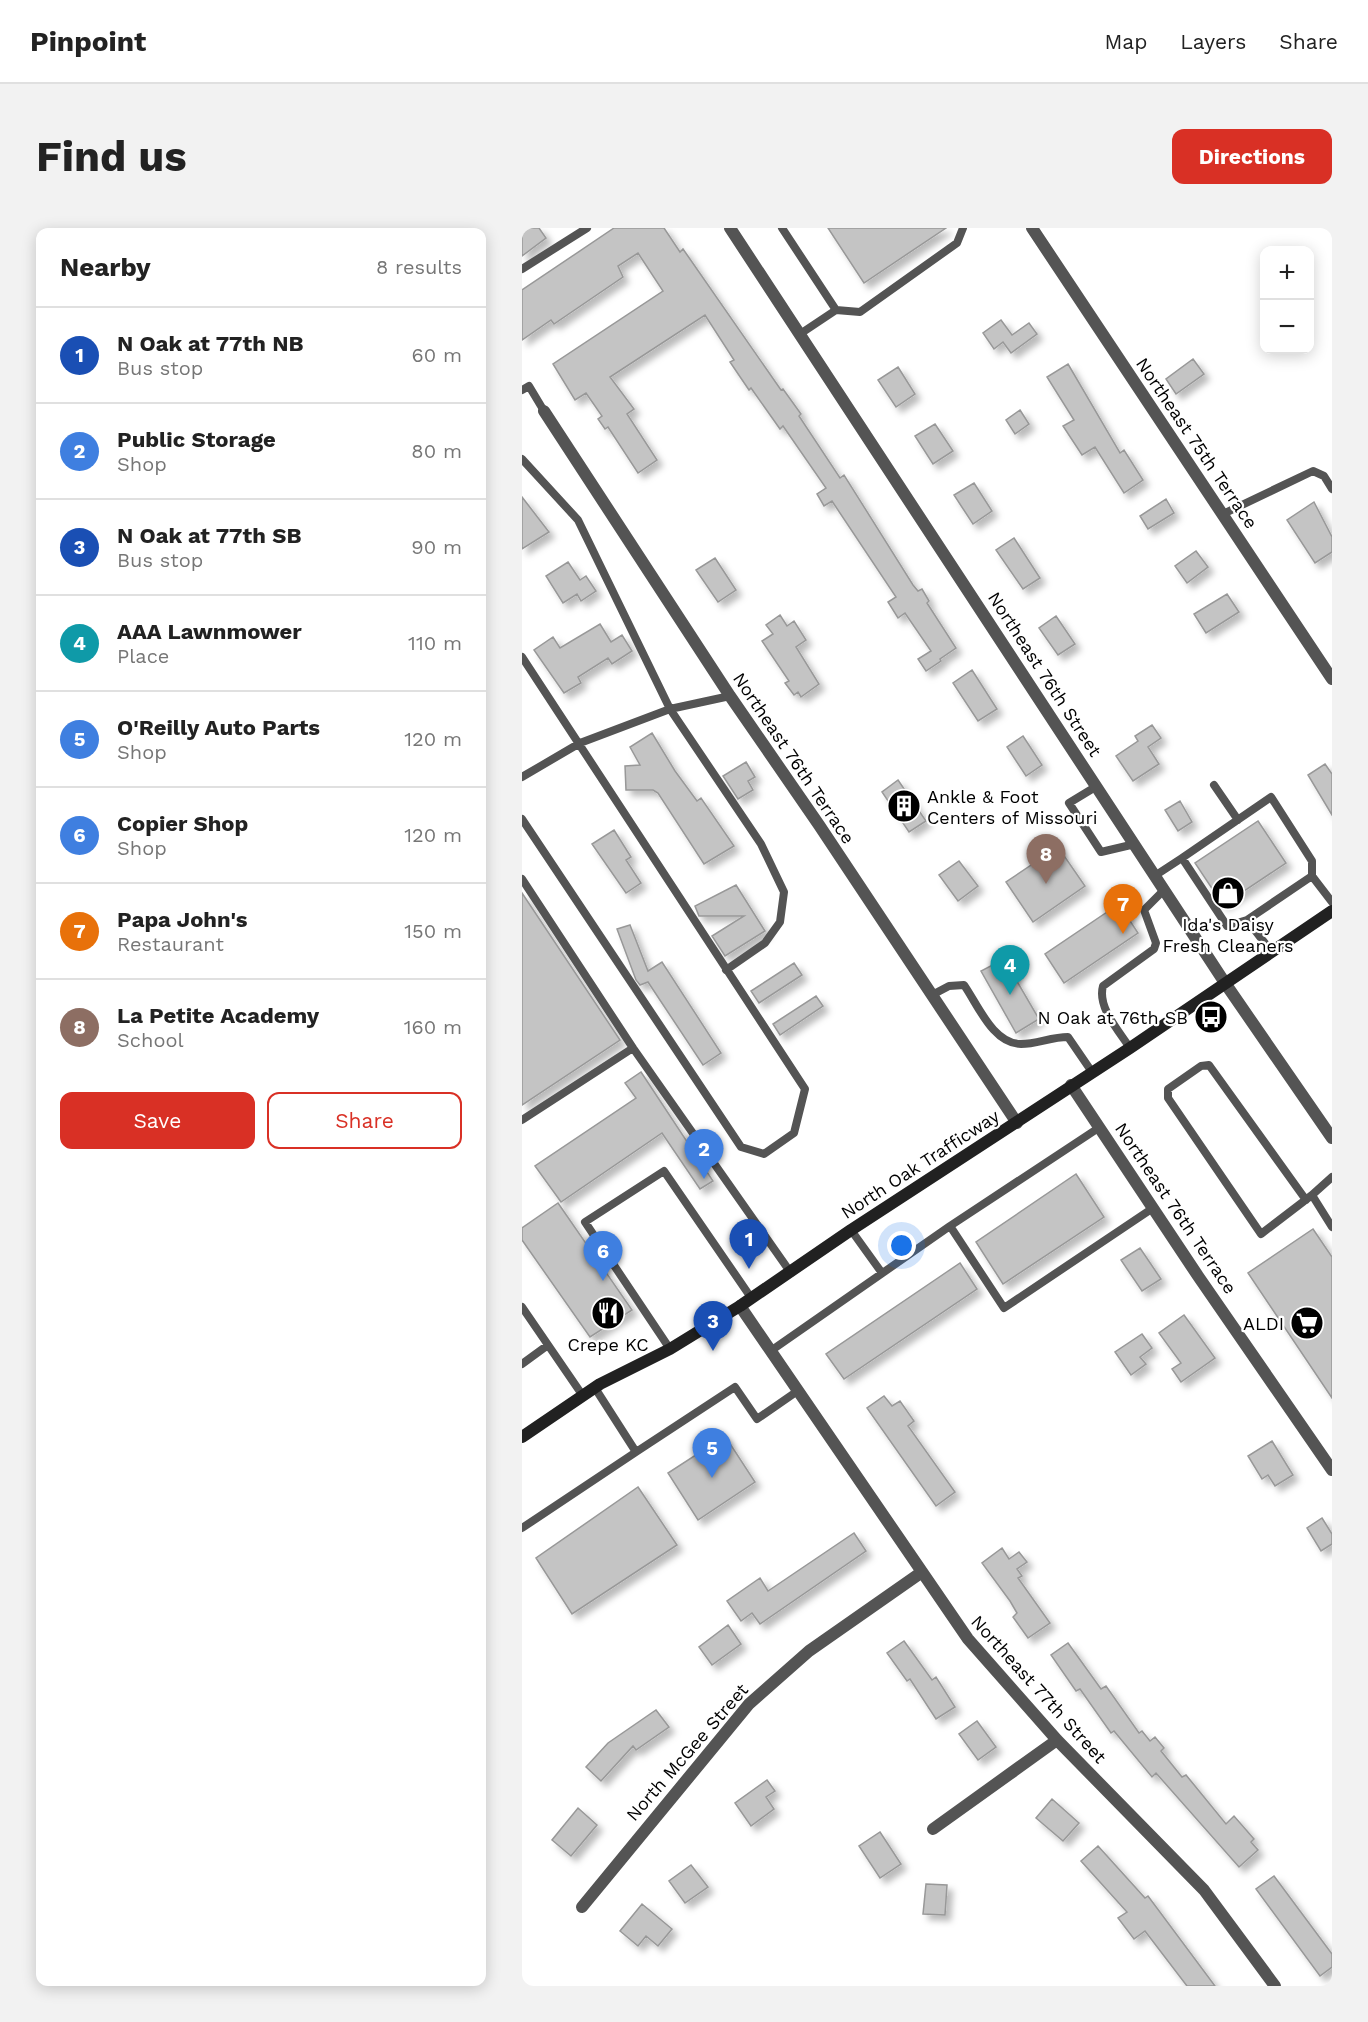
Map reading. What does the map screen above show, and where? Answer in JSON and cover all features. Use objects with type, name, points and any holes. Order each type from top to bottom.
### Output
[{"type":"main road","name":"North Oak Trafficway","points":[[522,1437],[595,1388],[670,1349],[752,1299],[851,1230],[1130,1048],[1332,910]]},
{"type":"street","name":"Northeast 76th Street","points":[[730,228],[1225,983],[1332,1138]]},
{"type":"street","name":"Northeast 75th Terrace","points":[[1032,228],[1332,679]]},
{"type":"street","name":"Northeast 76th Terrace","points":[[544,411],[730,696],[1017,1123]]},
{"type":"street","name":"Northeast 76th Terrace","points":[[1071,1085],[1332,1470]]},
{"type":"street","name":"Northeast 77th Street","points":[[740,1306],[968,1639],[1057,1740],[1204,1890],[1275,1986]]},
{"type":"street","name":"North McGee Street","points":[[582,1907],[749,1704],[809,1651],[922,1572]]},
{"type":"street","points":[[933,1829],[1057,1740]]},
{"type":"lane","points":[[522,269],[587,228]]},
{"type":"lane","points":[[782,228],[836,310]]},
{"type":"lane","points":[[800,334],[836,310],[860,312],[957,243],[963,228]]},
{"type":"lane","points":[[522,390],[529,386],[544,411]]},
{"type":"lane","points":[[522,459],[578,520],[670,709],[761,844],[784,892],[780,922],[765,943],[726,970]]},
{"type":"lane","points":[[1223,514],[1313,471],[1324,476],[1332,489]]},
{"type":"lane","points":[[522,657],[805,1089],[794,1134],[764,1154],[741,1147],[522,819]]},
{"type":"lane","points":[[522,777],[580,743],[670,709],[730,696]]},
{"type":"lane","points":[[1214,785],[1238,820]]},
{"type":"lane","points":[[1097,786],[1069,803],[1101,852],[1135,844]]},
{"type":"lane","points":[[1156,875],[1271,797],[1312,861],[1312,876],[1332,902]]},
{"type":"lane","points":[[1182,858],[1227,926],[1247,920],[1312,876]]},
{"type":"lane","points":[[522,879],[633,1048],[791,1273]]},
{"type":"lane","points":[[1130,1048],[1102,1002],[1101,993],[1103,986],[1154,950],[1156,943],[1144,910],[1165,889]]},
{"type":"lane","points":[[1247,920],[1271,951]]},
{"type":"lane","points":[[932,995],[949,986],[964,985],[996,1034],[1011,1043],[1023,1044],[1051,1036],[1068,1037],[1092,1072]]},
{"type":"lane","points":[[522,1120],[633,1048]]},
{"type":"lane","points":[[1332,1177],[1309,1197],[1261,1234],[1168,1098],[1168,1089],[1201,1066],[1209,1065],[1309,1197],[1332,1227]]},
{"type":"lane","points":[[772,1350],[950,1226],[1100,1127]]},
{"type":"lane","points":[[670,1349],[585,1222],[664,1171],[752,1299]]},
{"type":"lane","points":[[950,1226],[1004,1308],[1153,1208]]},
{"type":"lane","points":[[851,1230],[882,1273]]},
{"type":"lane","points":[[522,1307],[583,1396]]},
{"type":"lane","points":[[522,1364],[548,1346]]},
{"type":"lane","points":[[522,1528],[735,1387],[757,1419],[799,1390]]},
{"type":"lane","points":[[595,1388],[636,1452]]},
{"type":"building","points":[[522,228],[539,228],[546,238],[522,256]]},
{"type":"building","points":[[614,228],[664,228],[680,252],[683,249],[781,390],[783,389],[801,414],[799,416],[840,478],[844,475],[913,585],[918,591],[922,589],[929,601],[927,603],[956,648],[940,659],[941,661],[926,671],[918,659],[931,651],[905,613],[898,618],[888,602],[896,597],[832,501],[824,506],[817,494],[826,488],[783,426],[780,429],[751,388],[749,390],[730,362],[734,360],[705,315],[610,377],[634,409],[627,414],[657,460],[638,473],[608,427],[605,429],[598,419],[602,416],[586,393],[575,400],[553,364],[663,291],[638,253],[618,266],[623,277],[554,324],[551,320],[522,340],[522,290]]},
{"type":"building","points":[[828,228],[946,228],[864,283]]},
{"type":"building","points":[[1001,320],[1012,335],[1029,323],[1037,334],[1011,353],[1003,342],[994,349],[983,333]]},
{"type":"building","points":[[1193,359],[1204,374],[1176,394],[1166,379]]},
{"type":"building","points":[[1068,364],[1120,453],[1124,450],[1143,480],[1124,493],[1095,447],[1082,455],[1063,426],[1074,420],[1047,377]]},
{"type":"building","points":[[898,367],[915,394],[896,407],[878,380]]},
{"type":"building","points":[[1020,410],[1029,424],[1015,434],[1006,420]]},
{"type":"building","points":[[935,424],[953,451],[933,464],[915,436]]},
{"type":"building","points":[[974,483],[992,511],[973,524],[954,495]]},
{"type":"building","points":[[522,497],[549,532],[522,549]]},
{"type":"building","points":[[1166,499],[1174,513],[1148,529],[1140,516]]},
{"type":"building","points":[[1314,502],[1332,537],[1332,552],[1315,563],[1287,520]]},
{"type":"building","points":[[1014,538],[1040,578],[1023,589],[996,550]]},
{"type":"building","points":[[1196,551],[1208,567],[1187,583],[1175,566]]},
{"type":"building","points":[[715,558],[736,590],[718,602],[696,570]]},
{"type":"building","points":[[568,562],[580,580],[586,576],[596,591],[581,601],[577,594],[563,603],[546,576]]},
{"type":"building","points":[[1227,594],[1239,612],[1206,633],[1194,614]]},
{"type":"building","points":[[780,615],[787,626],[794,621],[806,640],[796,647],[819,684],[801,697],[798,692],[794,695],[785,683],[789,681],[762,641],[773,634],[766,625]]},
{"type":"building","points":[[1056,616],[1075,644],[1058,655],[1039,628]]},
{"type":"building","points":[[600,624],[611,642],[622,635],[632,651],[612,664],[608,658],[578,677],[581,683],[564,693],[534,650],[553,637],[560,648]]},
{"type":"building","points":[[972,670],[997,709],[978,721],[953,683]]},
{"type":"building","points":[[1152,725],[1161,738],[1148,747],[1159,764],[1133,781],[1116,756],[1138,741],[1135,736]]},
{"type":"building","points":[[652,733],[675,771],[697,801],[701,798],[734,846],[704,864],[658,793],[653,790],[626,790],[625,766],[640,765],[630,747]]},
{"type":"building","points":[[1023,736],[1042,765],[1026,776],[1007,747]]},
{"type":"building","points":[[746,762],[755,777],[748,781],[753,790],[738,799],[723,776]]},
{"type":"building","points":[[1325,764],[1332,774],[1332,815],[1308,775]]},
{"type":"building","name":"Ankle & Foot Centers of Missouri","points":[[898,780],[926,821],[909,832],[882,792]]},
{"type":"building","points":[[1180,801],[1192,822],[1178,831],[1165,810]]},
{"type":"building","points":[[1258,821],[1286,863],[1223,905],[1195,863]]},
{"type":"building","points":[[614,830],[631,857],[626,860],[641,883],[626,893],[592,844]]},
{"type":"building","points":[[1058,847],[1085,886],[1033,922],[1006,882]]},
{"type":"building","points":[[959,861],[978,886],[958,901],[939,875]]},
{"type":"building","points":[[736,885],[765,931],[725,956],[712,936],[744,916],[699,916],[695,906]]},
{"type":"building","points":[[522,893],[620,1040],[522,1105]]},
{"type":"building","points":[[1119,904],[1138,933],[1064,983],[1045,954]]},
{"type":"building","points":[[630,925],[648,971],[662,962],[721,1053],[703,1065],[648,982],[640,985],[636,980],[617,929]]},
{"type":"building","points":[[1004,959],[1039,1019],[1016,1033],[981,971]]},
{"type":"building","points":[[794,963],[802,975],[759,1003],[751,991]]},
{"type":"building","points":[[816,996],[823,1006],[780,1035],[773,1024]]},
{"type":"building","points":[[641,1072],[713,1181],[700,1189],[662,1133],[561,1202],[535,1166],[636,1098],[625,1083]]},
{"type":"building","points":[[1076,1174],[1104,1217],[1003,1284],[976,1242]]},
{"type":"building","points":[[558,1203],[632,1310],[590,1337],[522,1240],[522,1228]]},
{"type":"building","name":"ALDI","points":[[1313,1229],[1332,1257],[1332,1398],[1248,1273]]},
{"type":"building","points":[[1140,1248],[1161,1279],[1142,1291],[1121,1260]]},
{"type":"building","points":[[960,1263],[977,1289],[844,1379],[826,1354]]},
{"type":"building","points":[[1184,1315],[1215,1358],[1181,1382],[1172,1369],[1181,1363],[1159,1333]]},
{"type":"building","points":[[1142,1334],[1152,1348],[1140,1357],[1146,1364],[1131,1375],[1115,1352]]},
{"type":"building","points":[[884,1396],[892,1406],[900,1401],[914,1421],[908,1426],[955,1492],[936,1506],[867,1408]]},
{"type":"building","points":[[725,1436],[755,1482],[698,1520],[668,1473]]},
{"type":"building","points":[[1272,1441],[1293,1475],[1275,1486],[1268,1475],[1262,1479],[1248,1456]]},
{"type":"building","points":[[638,1487],[677,1545],[572,1614],[536,1558]]},
{"type":"building","points":[[1322,1518],[1332,1534],[1332,1544],[1321,1551],[1307,1528]]},
{"type":"building","points":[[854,1533],[866,1551],[760,1624],[752,1613],[741,1621],[727,1601],[760,1578],[768,1591]]},
{"type":"building","points":[[1002,1548],[1009,1559],[1019,1552],[1027,1562],[1017,1569],[1022,1576],[1018,1578],[1050,1623],[1028,1638],[1013,1617],[1017,1613],[1010,1601],[982,1563]]},
{"type":"building","points":[[728,1625],[741,1644],[712,1665],[699,1647]]},
{"type":"building","points":[[904,1641],[932,1680],[936,1677],[955,1707],[936,1719],[910,1679],[907,1681],[887,1653]]},
{"type":"building","points":[[1068,1643],[1101,1689],[1106,1686],[1139,1733],[1142,1731],[1150,1741],[1155,1737],[1164,1748],[1161,1751],[1182,1777],[1186,1775],[1226,1824],[1234,1816],[1254,1839],[1251,1842],[1258,1850],[1239,1867],[1156,1773],[1152,1777],[1114,1731],[1111,1733],[1080,1689],[1076,1691],[1051,1655]]},
{"type":"building","points":[[656,1710],[669,1727],[636,1750],[633,1746],[601,1781],[586,1767],[608,1743]]},
{"type":"building","points":[[977,1721],[996,1747],[978,1760],[959,1734]]},
{"type":"building","points":[[767,1780],[775,1791],[766,1797],[774,1809],[751,1826],[735,1803]]},
{"type":"building","points":[[1052,1799],[1079,1823],[1063,1841],[1036,1818]]},
{"type":"building","points":[[578,1808],[597,1825],[571,1856],[552,1840]]},
{"type":"building","points":[[880,1832],[901,1864],[880,1878],[859,1846]]},
{"type":"building","points":[[1098,1846],[1145,1898],[1148,1896],[1215,1986],[1187,1986],[1145,1931],[1134,1939],[1118,1918],[1127,1912],[1081,1861]]},
{"type":"building","points":[[691,1865],[708,1887],[685,1903],[669,1881]]},
{"type":"building","points":[[1274,1876],[1332,1954],[1332,1967],[1320,1976],[1256,1889]]},
{"type":"building","points":[[926,1884],[947,1885],[945,1915],[923,1914]]},
{"type":"building","points":[[642,1904],[672,1929],[658,1946],[646,1936],[638,1946],[620,1931]]},
{"type":"place","name":"Ankle & Foot Centers of Missouri","points":[[904,806]]},
{"type":"place","name":"La Petite Academy","points":[[1046,884]]},
{"type":"place","name":"Ida's Daisy Fresh Cleaners","points":[[1228,893]]},
{"type":"place","name":"Papa John's","points":[[1123,934]]},
{"type":"place","name":"AAA Lawnmower","points":[[1010,995]]},
{"type":"place","name":"N Oak at 76th SB","points":[[1211,1017]]},
{"type":"place","name":"Public Storage","points":[[704,1179]]},
{"type":"place","name":"N Oak at 77th NB","points":[[749,1269]]},
{"type":"place","name":"Copier Shop","points":[[603,1281]]},
{"type":"place","name":"Crepe KC","points":[[608,1313]]},
{"type":"place","name":"ALDI","points":[[1307,1323]]},
{"type":"place","name":"N Oak at 77th SB","points":[[713,1351]]},
{"type":"place","name":"O'Reilly Auto Parts","points":[[712,1478]]}]
